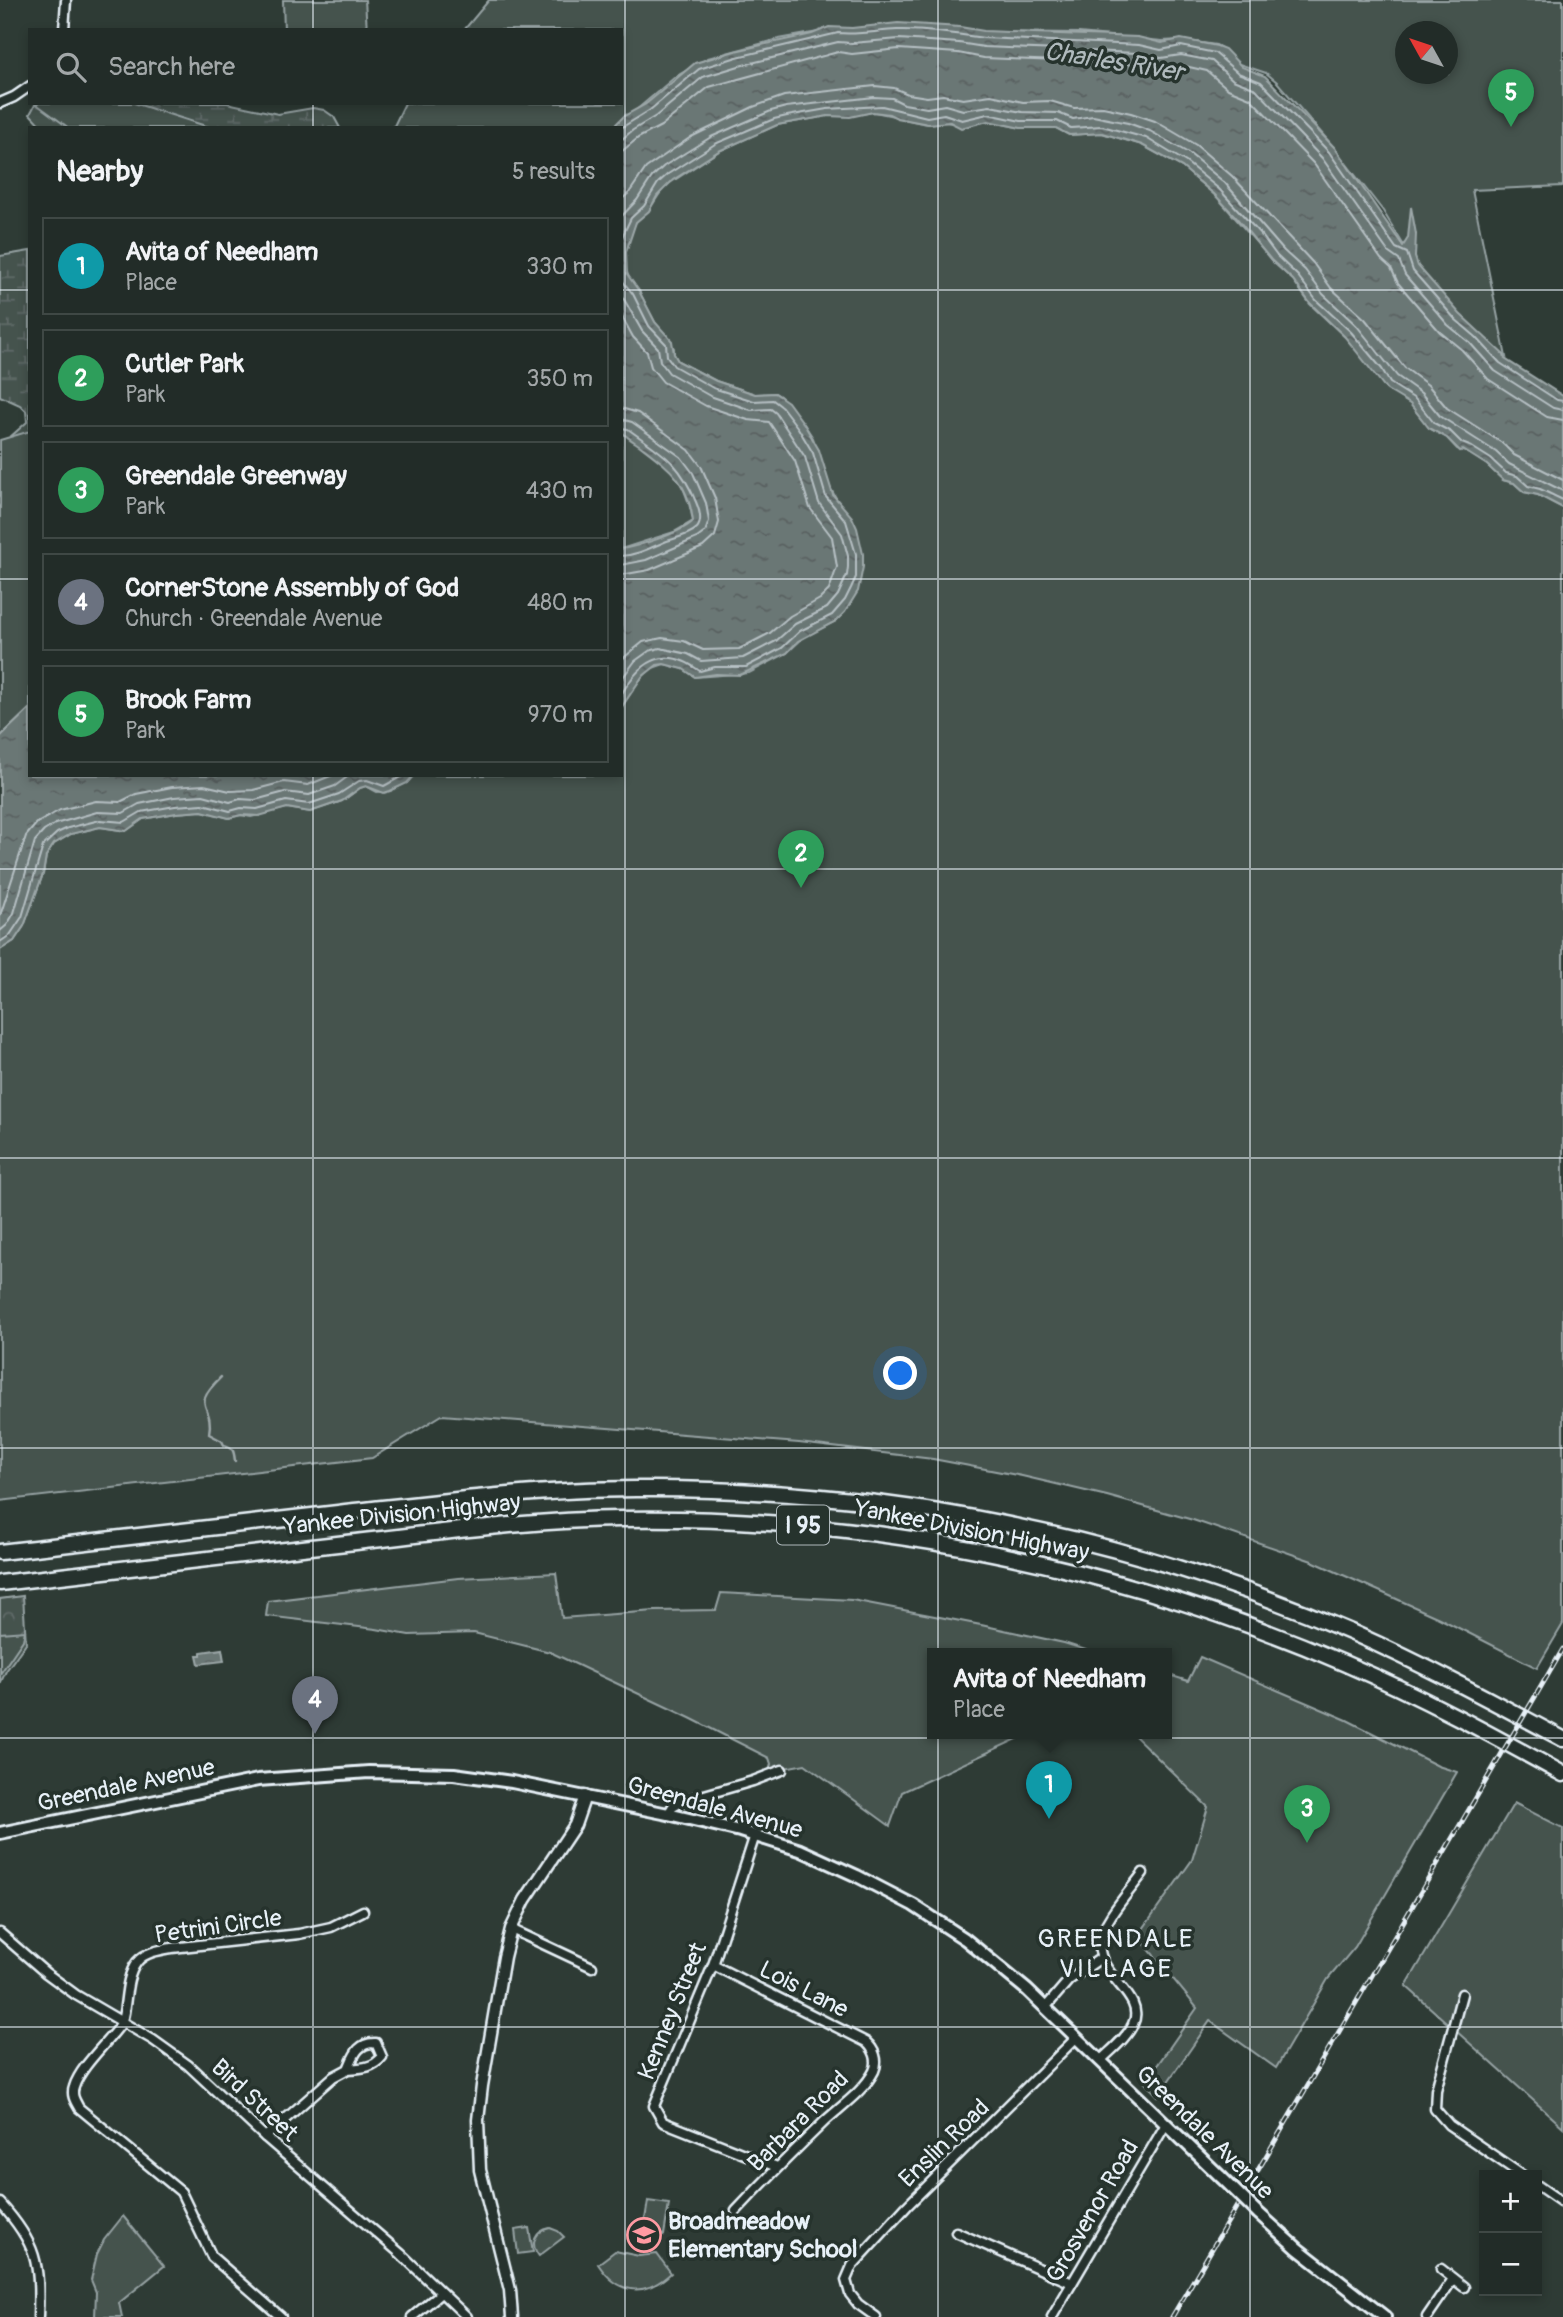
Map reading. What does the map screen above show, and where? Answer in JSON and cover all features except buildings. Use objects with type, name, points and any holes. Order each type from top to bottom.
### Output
[{"type":"highway","name":"Yankee Division Highway","points":[[0,1552],[530,1493],[599,1489],[692,1489],[844,1499],[947,1513],[1016,1526],[1152,1560],[1219,1581],[1285,1605],[1382,1646],[1563,1739]]},
{"type":"highway","name":"Yankee Division Highway","points":[[0,1583],[464,1530],[577,1520],[741,1521],[878,1533],[1048,1564],[1216,1613],[1292,1641],[1377,1678],[1471,1724],[1563,1774]]},
{"type":"main road","name":"Greendale Avenue","points":[[0,1833],[229,1785],[310,1775],[369,1772],[454,1774],[519,1783],[755,1835],[844,1869],[913,1905],[976,1947],[1045,2007],[1258,2213],[1385,2317]]},
{"type":"street","points":[[64,28],[66,0]]},
{"type":"street","points":[[0,103],[28,87]]},
{"type":"street","points":[[668,1814],[673,1806],[680,1802],[782,1770]]},
{"type":"street","points":[[512,2317],[510,2290],[480,2170],[478,2120],[482,2086],[511,1929],[525,1900],[575,1825],[585,1796]]},
{"type":"street","name":"Kenney Street","points":[[755,1835],[713,1965],[654,2106],[663,2122],[777,2167]]},
{"type":"street","points":[[1100,2061],[1130,2029],[1136,2014],[1132,2000],[1101,1958],[1099,1944],[1105,1927],[1143,1873]]},
{"type":"street","name":"Petrini Circle","points":[[122,2022],[129,1979],[137,1962],[152,1952],[299,1934],[331,1927],[363,1911]]},
{"type":"street","points":[[511,1929],[592,1967]]},
{"type":"street","name":"Bird Street","points":[[0,1933],[70,1991],[153,2040],[188,2065],[265,2137],[401,2254],[467,2317]]},
{"type":"street","points":[[1045,2007],[1069,1980],[1101,1958]]},
{"type":"street","name":"Lois Lane","points":[[713,1965],[866,2042],[874,2052]]},
{"type":"street","points":[[1462,1994],[1436,2090],[1435,2109],[1448,2125],[1515,2170]]},
{"type":"street","points":[[122,2022],[86,2068],[74,2087],[73,2098],[79,2108],[181,2192],[212,2257],[281,2317]]},
{"type":"street","name":"Enslin Road","points":[[876,2317],[849,2294],[846,2280],[852,2266],[870,2244],[1076,2038]]},
{"type":"street","name":"Barbara Road","points":[[736,2211],[777,2167],[860,2088],[874,2071],[874,2052]]},
{"type":"street","points":[[265,2137],[334,2077],[348,2069]]},
{"type":"street","name":"Grosvenor Road","points":[[1052,2317],[1166,2124]]},
{"type":"street","points":[[1542,2188],[1563,2203]]},
{"type":"street","points":[[0,2203],[32,2246],[37,2262],[38,2317]]},
{"type":"street","points":[[956,2232],[1072,2283]]},
{"type":"street","points":[[1441,2269],[1464,2287]]},
{"type":"street","points":[[1427,2317],[1454,2279]]},
{"type":"street","points":[[412,2317],[441,2292]]},
{"type":"green space","points":[[283,0],[365,0],[367,28],[284,28]]},
{"type":"green space","points":[[489,0],[1563,0],[1563,186],[1472,190],[1506,357],[1444,301],[1409,254],[1383,211],[1331,144],[1277,82],[1266,73],[1239,64],[1216,45],[1079,33],[829,30],[779,39],[708,58],[675,77],[617,126],[394,126],[404,105],[623,105],[623,28],[466,28]]},
{"type":"green space","points":[[35,105],[236,105],[278,114],[313,108],[324,110],[334,117],[339,126],[41,126],[30,114]]},
{"type":"green space","points":[[38,105],[140,105],[206,126],[66,126]]},
{"type":"green space","points":[[873,112],[923,123],[945,122],[961,127],[988,121],[1021,128],[1056,128],[1069,135],[1102,133],[1142,145],[1182,167],[1218,198],[1274,263],[1293,280],[1310,304],[1345,337],[1384,386],[1410,404],[1429,428],[1447,438],[1457,449],[1469,453],[1487,465],[1503,480],[1563,508],[1563,1624],[1537,1668],[1439,1618],[1312,1561],[1193,1520],[1022,1476],[933,1459],[799,1443],[442,1415],[372,1458],[0,1501],[0,950],[14,941],[24,926],[43,874],[46,856],[54,844],[71,834],[100,827],[126,831],[143,819],[202,811],[229,818],[241,815],[251,817],[287,808],[310,812],[342,801],[360,788],[366,786],[377,792],[390,791],[407,783],[412,777],[623,777],[623,705],[650,669],[664,664],[684,669],[695,677],[749,673],[787,653],[804,637],[836,621],[851,604],[839,503],[828,484],[813,438],[804,424],[775,393],[755,394],[716,381],[678,361],[674,348],[630,281],[626,269],[626,252],[636,222],[649,210],[664,187],[719,151],[777,125],[828,116]]},
{"type":"green space","points":[[28,251],[28,710],[0,737],[0,446],[27,422],[26,411],[20,405],[0,396],[0,256]]},
{"type":"green space","points":[[623,427],[668,465],[684,489],[693,521],[674,532],[623,548]]},
{"type":"green space","points":[[28,432],[28,710],[0,737],[0,440]]},
{"type":"green space","points":[[556,1573],[562,1618],[655,1611],[716,1610],[721,1593],[852,1600],[981,1625],[1080,1648],[927,1648],[927,1739],[1017,1739],[902,1792],[890,1826],[805,1764],[769,1771],[769,1758],[550,1652],[474,1633],[409,1635],[266,1616],[268,1601],[458,1578]]},
{"type":"green space","points":[[23,1596],[26,1643],[0,1684],[0,1599]]},
{"type":"green space","points":[[25,1631],[23,1640],[0,1674],[0,1633]]},
{"type":"green space","points":[[1200,1657],[1347,1720],[1438,1766],[1457,1772],[1355,1947],[1328,1979],[1276,2068],[1210,2021],[1158,2096],[1145,2083],[1197,2008],[1138,1936],[1192,1860],[1208,1807],[1138,1739],[1172,1739],[1172,1676],[1188,1681]]},
{"type":"green space","points":[[1514,1803],[1563,1828],[1563,2127],[1406,1986]]},
{"type":"green space","points":[[648,2201],[669,2204],[664,2235],[643,2232]]},
{"type":"green space","points":[[123,2216],[164,2266],[119,2303],[122,2317],[95,2317],[96,2292],[91,2280],[97,2254],[104,2240]]},
{"type":"green space","points":[[529,2228],[533,2252],[518,2254],[515,2230]]},
{"type":"green space","points":[[550,2228],[564,2237],[539,2256],[534,2247],[535,2239]]},
{"type":"green space","points":[[615,2251],[639,2256],[657,2254],[671,2273],[661,2281],[641,2289],[623,2287],[614,2282],[598,2264]]},
{"type":"water","name":"Charles River","points":[[898,23],[984,31],[1138,37],[1162,43],[1181,39],[1225,49],[1242,67],[1265,76],[1335,148],[1403,246],[1408,238],[1411,207],[1418,266],[1460,314],[1504,355],[1505,359],[1563,396],[1563,508],[1503,480],[1487,465],[1463,450],[1460,451],[1447,438],[1429,428],[1410,404],[1387,390],[1345,337],[1310,303],[1293,280],[1271,260],[1214,194],[1182,167],[1142,145],[1102,133],[1069,135],[1056,128],[1021,128],[988,121],[961,128],[950,122],[928,124],[873,112],[777,125],[719,151],[673,180],[657,196],[649,211],[636,222],[626,252],[627,274],[655,322],[672,341],[678,361],[716,381],[755,394],[775,393],[788,402],[819,450],[833,495],[852,517],[857,528],[863,554],[858,591],[836,621],[798,641],[787,653],[740,675],[695,677],[683,669],[657,665],[642,677],[623,705],[623,549],[680,530],[693,521],[687,495],[675,476],[623,433],[623,126],[614,126],[624,116],[646,104],[695,63],[812,34],[829,27],[852,28]]},
{"type":"water","points":[[28,710],[28,777],[412,777],[407,783],[384,793],[366,786],[360,788],[342,801],[310,812],[287,808],[259,816],[241,815],[229,818],[202,811],[176,813],[143,819],[126,831],[100,827],[71,834],[54,844],[46,856],[43,874],[24,926],[14,941],[0,950],[0,737]]},
{"type":"water","points":[[222,1649],[224,1661],[199,1664],[197,1655],[201,1655],[201,1652]]},
{"type":"waterway","points":[[221,1377],[211,1387],[204,1401],[209,1416],[209,1434],[232,1449],[235,1461]]},
{"type":"railway","points":[[1172,2317],[1563,1649]]},
{"type":"place","name":"Brook Farm","points":[[1511,127]]},
{"type":"place","name":"Cutler Park","points":[[801,888]]},
{"type":"place","name":"CornerStone Assembly of God","points":[[315,1734]]},
{"type":"place","name":"Avita of Needham","points":[[1049,1819]]},
{"type":"place","name":"Greendale Greenway","points":[[1307,1843]]},
{"type":"place","name":"Broadmeadow Elementary School","points":[[644,2235]]},
{"type":"district","name":"GREENDALE VILLAGE","points":[[1116,1952]]}]
